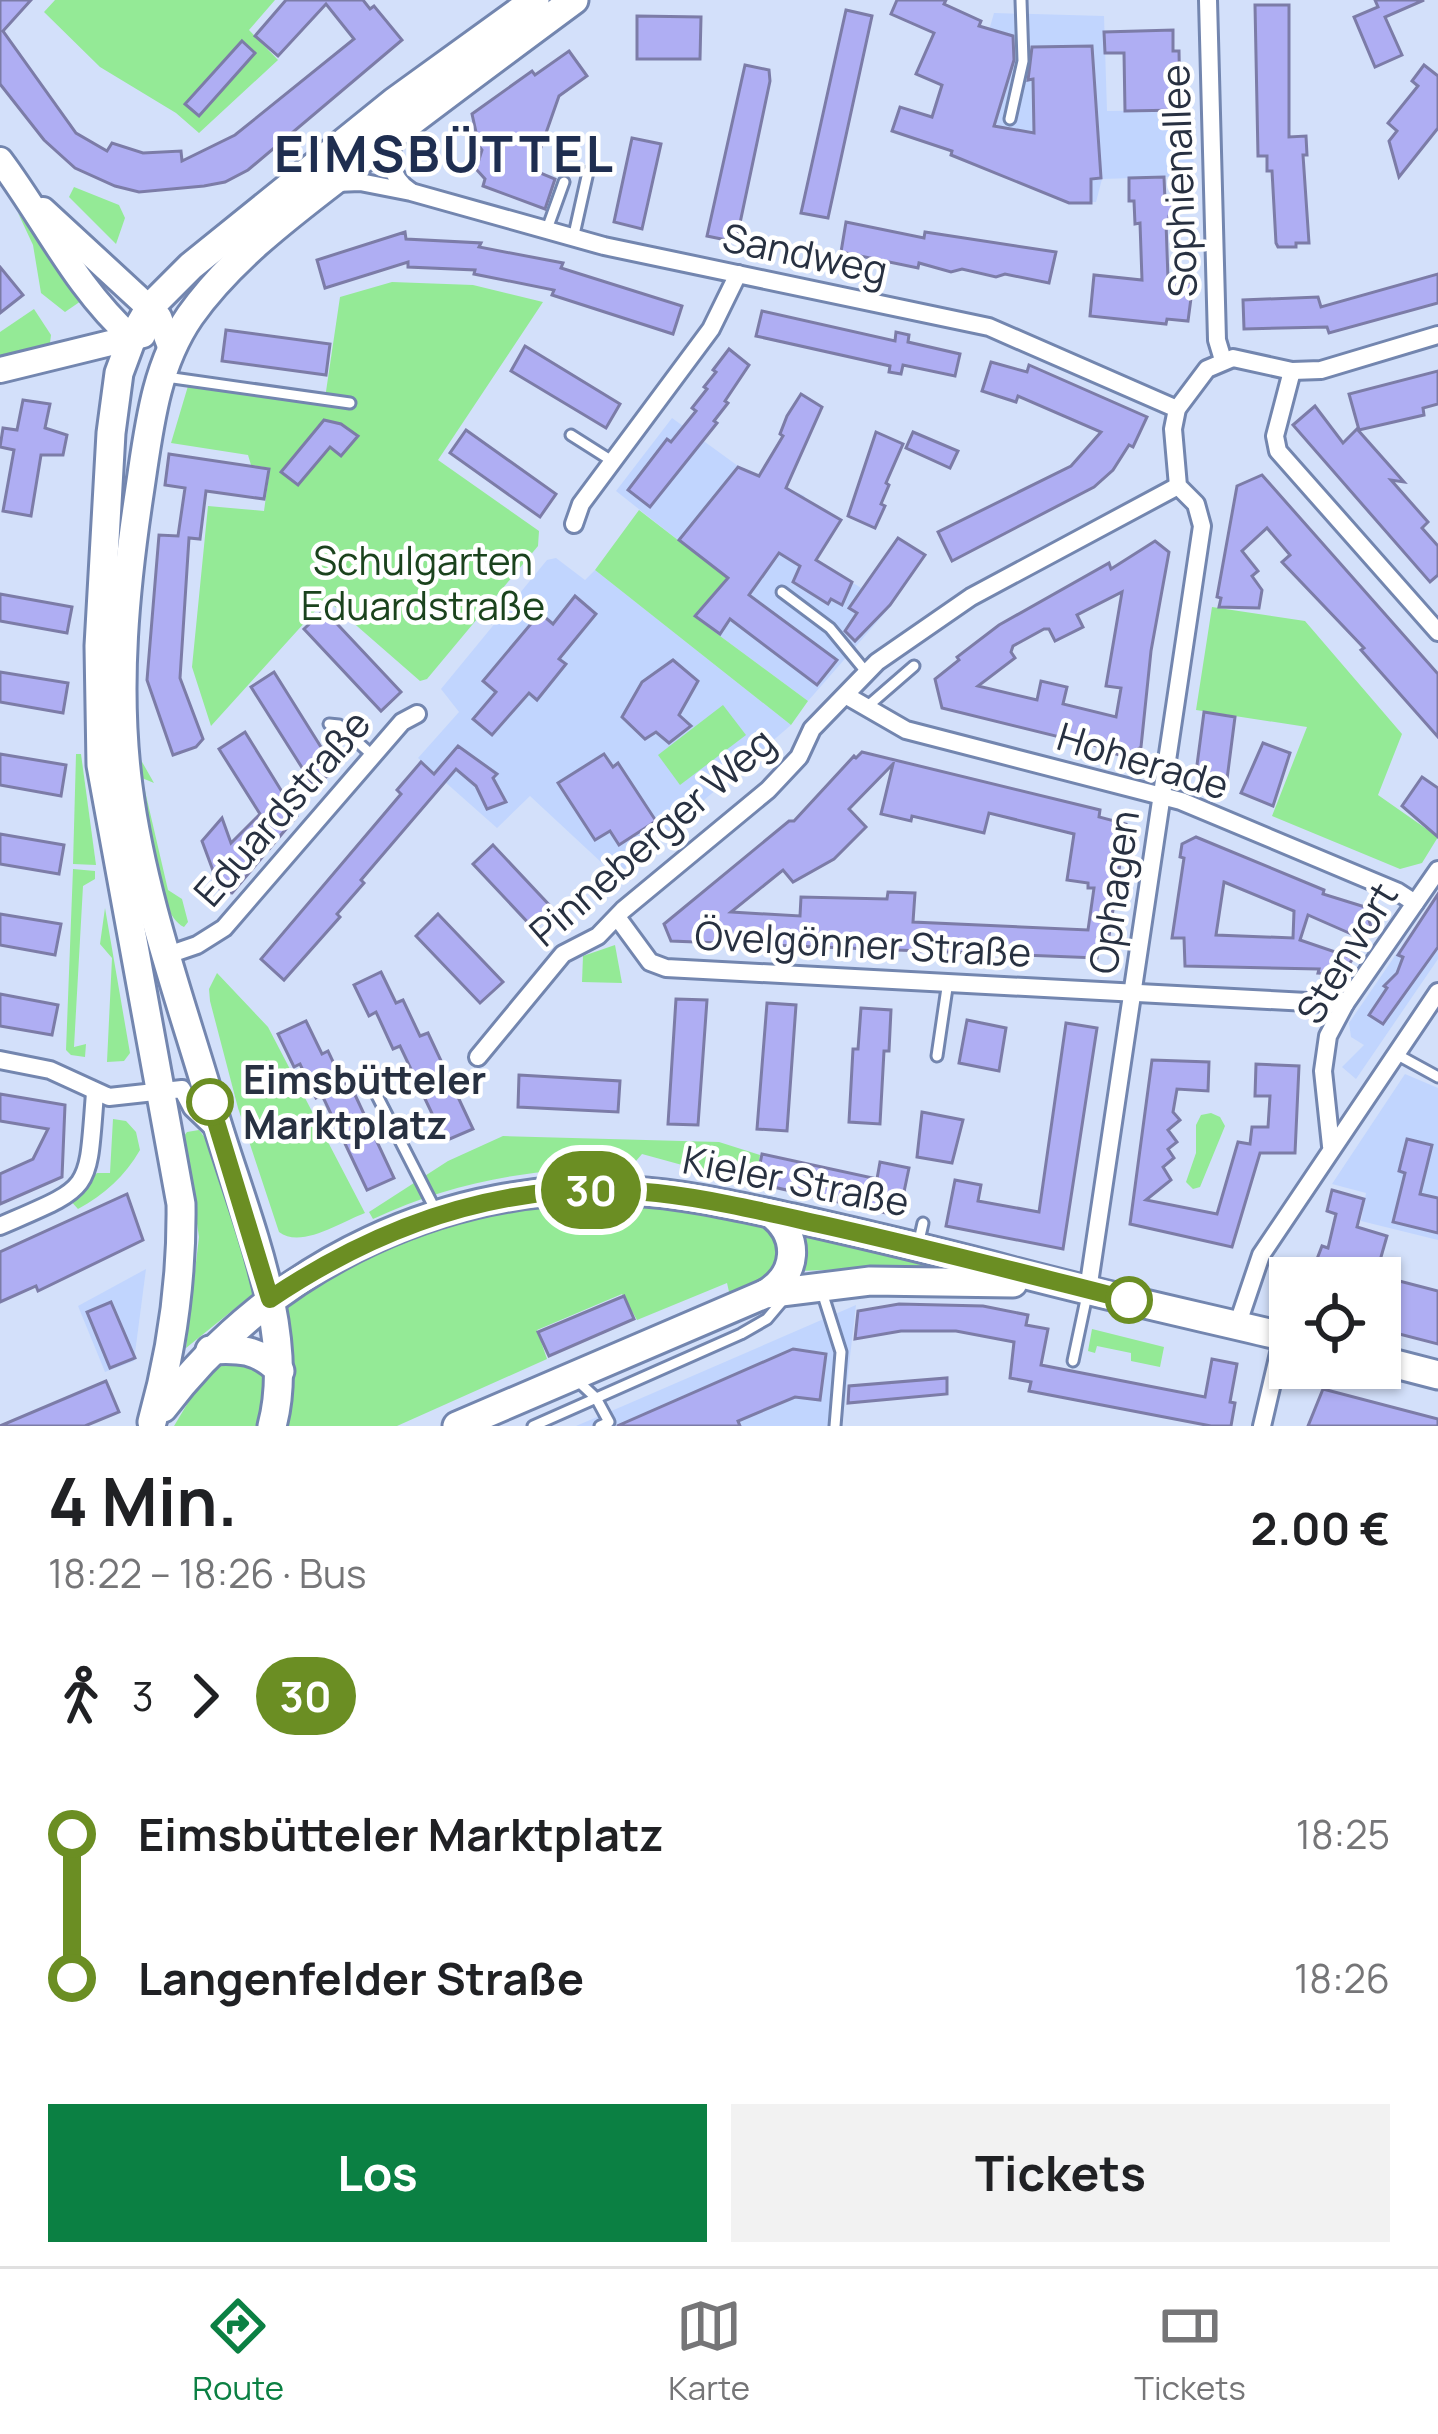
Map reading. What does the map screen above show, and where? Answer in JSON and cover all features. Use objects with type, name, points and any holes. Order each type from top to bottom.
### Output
[{"type":"main road","points":[[272,1426],[280,1371],[270,1299],[168,955],[132,813],[122,702],[130,565],[151,416],[168,335],[191,266],[394,102],[535,0]]},
{"type":"main road","points":[[152,1424],[171,1347],[182,1248],[181,1204],[105,796],[98,687],[110,433],[119,373],[132,338],[168,335],[326,187],[574,0]]},
{"type":"main road","name":"Kieler Straße","points":[[152,1424],[210,1351],[270,1299],[326,1262],[381,1234],[437,1214],[506,1198],[601,1190],[658,1193],[920,1234],[1078,1288],[1269,1333]]},
{"type":"main road","points":[[770,1213],[787,1231],[792,1255],[784,1278],[792,1290]]},
{"type":"main road","name":"Kieler Straße","points":[[457,1426],[792,1290],[941,1279],[1078,1288]]},
{"type":"main road","points":[[210,1351],[249,1350],[280,1371]]},
{"type":"main road","points":[[1401,1365],[1438,1375]]},
{"type":"street","name":"Sophienallee","points":[[1208,0],[1216,340],[1223,360]]},
{"type":"street","points":[[394,134],[393,173],[411,192]]},
{"type":"street","points":[[0,160],[32,201],[168,335]]},
{"type":"street","name":"Sandweg","points":[[326,187],[348,182],[411,192],[573,239],[989,327],[1177,409]]},
{"type":"street","points":[[32,201],[75,274],[132,338]]},
{"type":"street","points":[[574,524],[581,504],[711,329],[738,274]]},
{"type":"street","points":[[1178,486],[1173,429],[1177,409],[1205,370],[1223,360],[1292,371],[1321,370],[1438,335]]},
{"type":"street","points":[[0,370],[132,338]]},
{"type":"street","points":[[1292,371],[1276,436],[1278,451],[1438,632]]},
{"type":"street","name":"Ophagen","points":[[1078,1288],[1133,992],[1202,526],[1196,504],[1178,486]]},
{"type":"street","name":"Pinneberger Weg","points":[[478,1057],[563,955],[598,936],[768,790],[800,757],[812,729],[867,673],[918,631],[971,597],[1178,486]]},
{"type":"street","name":"Hoherade","points":[[847,696],[906,730],[1161,795],[1398,892],[1415,904]]},
{"type":"street","name":"Eduardstraße","points":[[168,955],[224,928],[402,722],[418,714]]},
{"type":"street","name":"Stenvort","points":[[1331,1146],[1323,1071],[1328,1036],[1438,870]]},
{"type":"street","name":"Övelgönner Straße","points":[[617,917],[650,962],[666,968],[1345,1004]]},
{"type":"street","points":[[134,943],[147,958],[168,955]]},
{"type":"street","points":[[1237,1326],[1261,1255],[1438,992]]},
{"type":"street","points":[[0,1060],[50,1070],[110,1097],[182,1089],[192,1108],[220,1134]]},
{"type":"street","points":[[0,1226],[61,1199],[83,1181],[88,1171],[95,1093]]},
{"type":"street","points":[[1262,1426],[1272,1389]]},
{"type":"lane","points":[[1010,119],[1023,61],[1021,0]]},
{"type":"lane","points":[[573,239],[588,172]]},
{"type":"lane","points":[[546,232],[564,182]]},
{"type":"lane","points":[[168,335],[350,404]]},
{"type":"lane","points":[[571,435],[613,461]]},
{"type":"lane","points":[[782,592],[830,628],[867,673]]},
{"type":"lane","points":[[869,705],[914,665]]},
{"type":"lane","points":[[329,724],[339,725],[373,756]]},
{"type":"lane","points":[[937,1056],[948,981]]},
{"type":"lane","points":[[1396,1054],[1438,1077]]},
{"type":"lane","points":[[366,1074],[437,1214]]},
{"type":"lane","points":[[1073,1361],[1078,1288]]},
{"type":"lane","points":[[508,1404],[539,1425],[741,1334],[767,1319],[792,1290],[841,1352],[836,1426]]},
{"type":"lane","points":[[572,1376],[596,1398],[609,1422],[600,1426]]},
{"type":"shaded area","points":[[994,13],[1104,16],[1107,111],[1192,110],[1194,176],[1102,179],[1096,202],[1069,203],[965,114]]},
{"type":"shaded area","points":[[672,418],[738,466],[805,496],[772,534],[891,606],[808,701],[693,616],[726,578],[616,491]]},
{"type":"shaded area","points":[[556,558],[585,580],[595,570],[791,725],[616,876],[530,796],[497,828],[418,758],[459,712],[441,689],[547,560]]},
{"type":"shaded area","points":[[1438,893],[1438,959],[1356,1079],[1342,1067],[1364,1045],[1351,1037],[1349,1023]]},
{"type":"shaded area","points":[[1405,1074],[1438,1088],[1438,1240],[1361,1221],[1366,1193],[1332,1184]]},
{"type":"shaded area","points":[[146,1269],[134,1361],[105,1372],[78,1306]]},
{"type":"shaded area","points":[[856,1305],[842,1426],[576,1426],[623,1406]]},
{"type":"green space","points":[[55,0],[275,0],[249,30],[278,60],[199,133],[176,113],[100,67],[44,12]]},
{"type":"green space","points":[[74,187],[119,205],[125,218],[116,244],[69,197]]},
{"type":"green space","points":[[18,213],[81,301],[65,312],[41,293],[33,245]]},
{"type":"green space","name":"Schulgarten Eduardstraße","points":[[392,282],[473,285],[543,302],[438,460],[539,531],[538,546],[427,679],[420,681],[326,599],[211,726],[192,667],[208,506],[264,511],[270,468],[251,465],[248,455],[171,443],[188,386],[324,405],[340,297]]},
{"type":"green space","points":[[34,309],[51,335],[50,343],[0,358],[0,332]]},
{"type":"green space","points":[[639,510],[727,578],[693,616],[808,701],[791,725],[595,570]]},
{"type":"green space","points":[[1212,607],[1305,621],[1402,734],[1378,795],[1438,837],[1422,863],[1400,869],[1272,816],[1307,727],[1196,710]]},
{"type":"green space","points":[[723,705],[746,735],[680,785],[658,755]]},
{"type":"green space","points":[[137,753],[154,783],[142,778],[168,890],[182,899],[188,922],[184,927],[173,917],[156,875]]},
{"type":"green space","points":[[76,754],[81,754],[96,865],[73,864]]},
{"type":"green space","points":[[73,869],[95,871],[95,879],[83,886],[74,1047],[86,1044],[85,1057],[66,1050]]},
{"type":"green space","points":[[105,908],[130,1053],[124,1061],[107,1062],[112,958],[100,944]]},
{"type":"green space","points":[[615,945],[622,983],[582,982],[583,956]]},
{"type":"green space","points":[[217,973],[268,1027],[365,1213],[310,1236],[279,1232],[238,1108],[210,1001],[209,989]]},
{"type":"green space","points":[[1211,1113],[1225,1126],[1200,1187],[1193,1189],[1186,1182],[1196,1153],[1196,1125],[1201,1115]]},
{"type":"green space","points":[[113,1119],[126,1121],[136,1132],[140,1150],[113,1184],[78,1209],[69,1199],[97,1173],[110,1173]]},
{"type":"green space","points":[[199,1130],[212,1147],[254,1293],[186,1348],[199,1237],[184,1136]]},
{"type":"green space","points":[[503,1136],[719,1142],[760,1155],[755,1185],[642,1154],[630,1168],[563,1170],[467,1185],[373,1219],[369,1212],[448,1161]]},
{"type":"green space","points":[[623,1200],[731,1217],[766,1228],[778,1244],[779,1262],[770,1277],[730,1296],[727,1283],[637,1320],[622,1294],[537,1330],[547,1359],[397,1426],[286,1426],[293,1363],[283,1305],[366,1256],[446,1226],[529,1209]]},
{"type":"green space","points":[[802,1232],[965,1271],[895,1267],[800,1271]]},
{"type":"green space","points":[[1092,1329],[1164,1347],[1160,1367],[1131,1361],[1131,1353],[1097,1346],[1095,1353],[1088,1351]]},
{"type":"green space","points":[[226,1358],[262,1369],[265,1383],[257,1426],[174,1426],[192,1396]]},
{"type":"building","points":[[0,0],[31,0],[3,31],[76,133],[107,151],[112,143],[143,153],[181,151],[182,161],[235,135],[354,39],[326,4],[278,56],[255,36],[286,0],[363,0],[370,9],[374,6],[402,40],[248,170],[225,182],[139,192],[75,168],[44,140],[0,84]]},
{"type":"building","points":[[897,0],[946,0],[944,4],[981,21],[979,26],[1013,36],[1014,60],[994,126],[1034,133],[1033,79],[1028,80],[1032,47],[1092,46],[1101,178],[1091,179],[1091,203],[1069,203],[951,155],[952,151],[892,131],[900,107],[932,117],[942,85],[916,74],[934,33],[891,14]]},
{"type":"building","points":[[1375,0],[1424,0],[1385,17],[1402,55],[1375,67],[1354,17],[1378,7]]},
{"type":"building","points":[[1255,5],[1289,5],[1289,137],[1306,136],[1307,155],[1303,155],[1309,243],[1296,243],[1296,247],[1276,243],[1272,171],[1267,171],[1267,156],[1258,156]]},
{"type":"building","points":[[846,10],[872,16],[828,218],[801,213]]},
{"type":"building","points":[[637,16],[701,17],[700,59],[637,59]]},
{"type":"building","points":[[1173,30],[1173,51],[1179,51],[1180,110],[1125,111],[1124,53],[1105,53],[1104,32]]},
{"type":"building","points":[[242,41],[255,53],[199,116],[185,104]]},
{"type":"building","points":[[569,51],[587,76],[559,96],[533,170],[555,179],[545,209],[483,186],[485,179],[476,169],[482,150],[471,135],[476,132],[472,114]]},
{"type":"building","points":[[745,65],[769,70],[770,81],[736,242],[707,236]]},
{"type":"building","points":[[1424,65],[1438,76],[1438,128],[1399,177],[1389,141],[1397,131],[1388,123],[1418,86],[1412,81]]},
{"type":"building","points":[[632,138],[661,144],[642,229],[614,222]]},
{"type":"building","points":[[1164,177],[1165,200],[1177,200],[1177,215],[1166,222],[1168,279],[1193,283],[1188,321],[1167,319],[1166,324],[1090,316],[1094,275],[1142,280],[1140,223],[1135,224],[1134,201],[1129,201],[1129,178]]},
{"type":"building","points":[[846,222],[924,238],[925,232],[1056,252],[1049,283],[962,269],[951,272],[919,263],[918,268],[841,252]]},
{"type":"building","points":[[405,232],[406,239],[481,243],[479,247],[563,263],[561,268],[682,306],[673,334],[552,295],[554,290],[474,274],[475,270],[408,267],[408,262],[325,288],[317,260]]},
{"type":"building","points":[[0,267],[23,295],[0,313]]},
{"type":"building","points":[[1438,274],[1438,303],[1329,333],[1327,327],[1244,329],[1243,300],[1318,297],[1321,307]]},
{"type":"building","points":[[762,311],[895,341],[896,332],[909,335],[908,342],[960,354],[955,376],[903,365],[901,374],[889,372],[890,366],[756,336]]},
{"type":"building","points":[[226,330],[330,344],[326,375],[222,361]]},
{"type":"building","points":[[525,346],[620,404],[606,428],[511,371]]},
{"type":"building","points":[[729,349],[749,365],[725,401],[717,423],[650,507],[628,490],[667,439],[671,442],[696,411],[692,408]]},
{"type":"building","points":[[991,362],[1027,372],[1029,365],[1147,417],[1133,447],[1129,445],[1113,470],[1094,487],[952,561],[938,532],[1071,466],[1101,432],[1018,396],[1016,402],[982,391]]},
{"type":"building","points":[[1438,371],[1438,404],[1423,408],[1424,415],[1359,430],[1349,394]]},
{"type":"building","points":[[801,394],[822,407],[786,488],[841,520],[816,560],[852,582],[842,605],[831,599],[828,604],[793,582],[800,566],[779,553],[749,595],[837,660],[817,685],[730,619],[720,634],[695,616],[728,578],[679,540],[738,467],[759,476]]},
{"type":"building","points":[[23,400],[50,404],[45,428],[67,435],[63,455],[41,455],[31,516],[3,511],[14,450],[0,447],[3,428],[17,430]]},
{"type":"building","points":[[1315,406],[1343,443],[1357,429],[1404,482],[1391,480],[1428,522],[1422,528],[1438,546],[1438,575],[1430,582],[1293,425]]},
{"type":"building","points":[[324,420],[341,424],[358,436],[341,456],[330,447],[298,485],[281,472]]},
{"type":"building","points":[[466,430],[556,494],[540,517],[450,453]]},
{"type":"building","points":[[876,432],[903,444],[886,483],[881,504],[885,506],[875,528],[848,516]]},
{"type":"building","points":[[913,432],[958,451],[950,468],[906,448]]},
{"type":"building","points":[[169,454],[269,469],[264,499],[206,491],[200,539],[189,538],[180,678],[203,739],[196,747],[173,755],[147,680],[159,535],[178,536],[185,488],[165,485]]},
{"type":"building","points":[[1262,475],[1438,674],[1438,737],[1361,650],[1364,648],[1282,562],[1290,555],[1267,528],[1242,551],[1258,571],[1252,576],[1262,590],[1259,608],[1219,607],[1237,486]]},
{"type":"building","points":[[898,538],[925,555],[890,605],[855,641],[845,631],[857,613],[849,608]]},
{"type":"building","points":[[1155,541],[1169,552],[1151,651],[1141,747],[1127,757],[942,708],[935,679],[957,657],[999,625],[1109,563],[1111,569]],"holes":[[[1122,592],[1106,686],[1121,688],[1116,717],[1063,704],[1067,687],[1041,681],[1037,700],[978,686],[1015,658],[1013,646],[1044,629],[1049,629],[1055,641],[1083,627],[1077,615]]]},
{"type":"building","points":[[0,594],[72,607],[67,633],[0,621]]},
{"type":"building","points":[[575,596],[596,614],[559,659],[566,664],[537,700],[529,693],[492,735],[473,719],[496,692],[483,681],[540,613],[553,624]]},
{"type":"building","points":[[324,610],[401,692],[381,711],[304,629]]},
{"type":"building","points":[[673,660],[698,681],[679,715],[691,726],[669,743],[656,732],[645,739],[622,717],[642,682]]},
{"type":"building","points":[[0,672],[68,683],[63,713],[0,702]]},
{"type":"building","points":[[274,672],[336,771],[313,785],[251,687]]},
{"type":"building","points":[[1204,712],[1235,717],[1226,787],[1206,779],[1197,765]]},
{"type":"building","points":[[245,732],[297,816],[232,893],[221,892],[202,841],[222,818],[231,843],[260,814],[219,749]]},
{"type":"building","points":[[1263,743],[1290,753],[1273,806],[1241,793]]},
{"type":"building","points":[[458,746],[497,774],[493,778],[506,802],[487,809],[476,786],[456,769],[284,980],[261,959],[401,794],[397,790],[421,762],[434,774]]},
{"type":"building","points":[[862,752],[1100,810],[1099,817],[1126,824],[1109,936],[1098,934],[1097,958],[671,941],[664,924],[794,821]],"holes":[[[893,764],[881,814],[911,821],[912,816],[984,833],[989,813],[1074,834],[1067,880],[1094,888],[1088,930],[913,922],[915,893],[888,892],[887,899],[801,897],[800,916],[731,912],[783,870],[793,882],[834,859],[866,827],[849,809]]]},
{"type":"building","points":[[0,754],[66,765],[61,796],[0,785]]},
{"type":"building","points":[[604,754],[613,767],[618,763],[656,821],[619,845],[610,831],[595,840],[558,783]]},
{"type":"building","points":[[1422,777],[1438,788],[1438,837],[1402,806]]},
{"type":"building","points":[[0,834],[64,845],[59,874],[0,864]]},
{"type":"building","points":[[1196,837],[1324,890],[1323,894],[1365,907],[1372,930],[1365,940],[1308,915],[1300,940],[1353,958],[1343,974],[1318,973],[1319,969],[1185,966],[1184,938],[1172,938],[1182,844]],"holes":[[[1224,882],[1294,911],[1293,938],[1216,935]]]},
{"type":"building","points":[[493,845],[554,910],[534,929],[473,864]]},
{"type":"building","points":[[1438,894],[1438,947],[1383,1024],[1369,1015],[1384,986],[1397,973],[1403,957],[1398,955]]},
{"type":"building","points":[[0,914],[61,924],[55,955],[0,945]]},
{"type":"building","points":[[438,914],[503,982],[480,1003],[416,936]]},
{"type":"building","points":[[381,972],[396,1003],[403,1000],[420,1036],[428,1033],[473,1129],[445,1141],[400,1046],[393,1049],[376,1012],[369,1016],[354,985]]},
{"type":"building","points":[[0,994],[58,1005],[52,1035],[0,1026]]},
{"type":"building","points":[[676,999],[707,1000],[698,1125],[668,1124]]},
{"type":"building","points":[[767,1003],[796,1005],[787,1131],[757,1129]]},
{"type":"building","points":[[861,1008],[891,1010],[880,1124],[849,1122],[853,1049],[858,1049]]},
{"type":"building","points":[[967,1020],[1006,1028],[999,1071],[959,1063]]},
{"type":"building","points":[[306,1021],[322,1054],[328,1051],[344,1085],[349,1082],[394,1178],[367,1190],[322,1095],[316,1098],[300,1064],[294,1067],[278,1034]]},
{"type":"building","points":[[1066,1023],[1097,1028],[1063,1249],[946,1226],[955,1180],[981,1185],[978,1201],[1039,1212]]},
{"type":"building","points":[[1152,1060],[1209,1062],[1208,1091],[1177,1089],[1173,1112],[1180,1120],[1168,1130],[1177,1142],[1168,1149],[1174,1158],[1163,1167],[1171,1180],[1146,1200],[1217,1214],[1238,1142],[1250,1144],[1252,1127],[1268,1127],[1270,1096],[1255,1096],[1256,1064],[1299,1066],[1295,1153],[1260,1153],[1232,1247],[1130,1224]]},
{"type":"building","points":[[519,1075],[620,1081],[618,1112],[518,1107]]},
{"type":"building","points":[[0,1094],[65,1105],[62,1177],[0,1204],[0,1174],[33,1159],[48,1129],[0,1121]]},
{"type":"building","points":[[922,1112],[963,1120],[952,1163],[917,1157]]},
{"type":"building","points":[[1407,1139],[1432,1145],[1420,1194],[1438,1198],[1438,1233],[1393,1222],[1405,1173],[1399,1171]]},
{"type":"building","points":[[762,1154],[877,1179],[880,1162],[909,1168],[899,1216],[756,1183]]},
{"type":"building","points":[[1332,1190],[1364,1199],[1357,1227],[1387,1236],[1381,1257],[1318,1257],[1322,1246],[1328,1248],[1336,1214],[1327,1211]]},
{"type":"building","points":[[127,1194],[143,1240],[38,1291],[36,1286],[0,1302],[0,1252]]},
{"type":"building","points":[[1401,1281],[1438,1291],[1438,1344],[1401,1334]]},
{"type":"building","points":[[624,1296],[634,1319],[549,1356],[538,1332]]},
{"type":"building","points":[[111,1302],[135,1358],[110,1368],[87,1312]]},
{"type":"building","points":[[899,1304],[983,1306],[1028,1315],[1026,1325],[1048,1329],[1041,1365],[1205,1397],[1212,1359],[1237,1364],[1231,1426],[1029,1391],[1031,1382],[1010,1378],[1014,1342],[956,1331],[901,1331],[855,1339],[858,1311]]},
{"type":"building","points":[[793,1349],[826,1354],[820,1400],[795,1397],[738,1421],[740,1426],[617,1426]]},
{"type":"building","points":[[947,1378],[947,1394],[848,1403],[849,1386]]},
{"type":"building","points":[[106,1381],[119,1412],[85,1426],[0,1426]]},
{"type":"building","points":[[1323,1389],[1438,1419],[1438,1426],[1308,1426]]},
{"type":"bus line","name":"30","points":[[210,1102],[270,1299],[326,1262],[381,1234],[437,1214],[543,1192],[601,1190],[688,1197],[770,1213],[918,1245],[1129,1300]]},
{"type":"place","name":"Eimsbütteler Marktplatz","points":[[210,1102]]},
{"type":"district","name":"EIMSBÜTTEL","points":[[445,154]]}]
